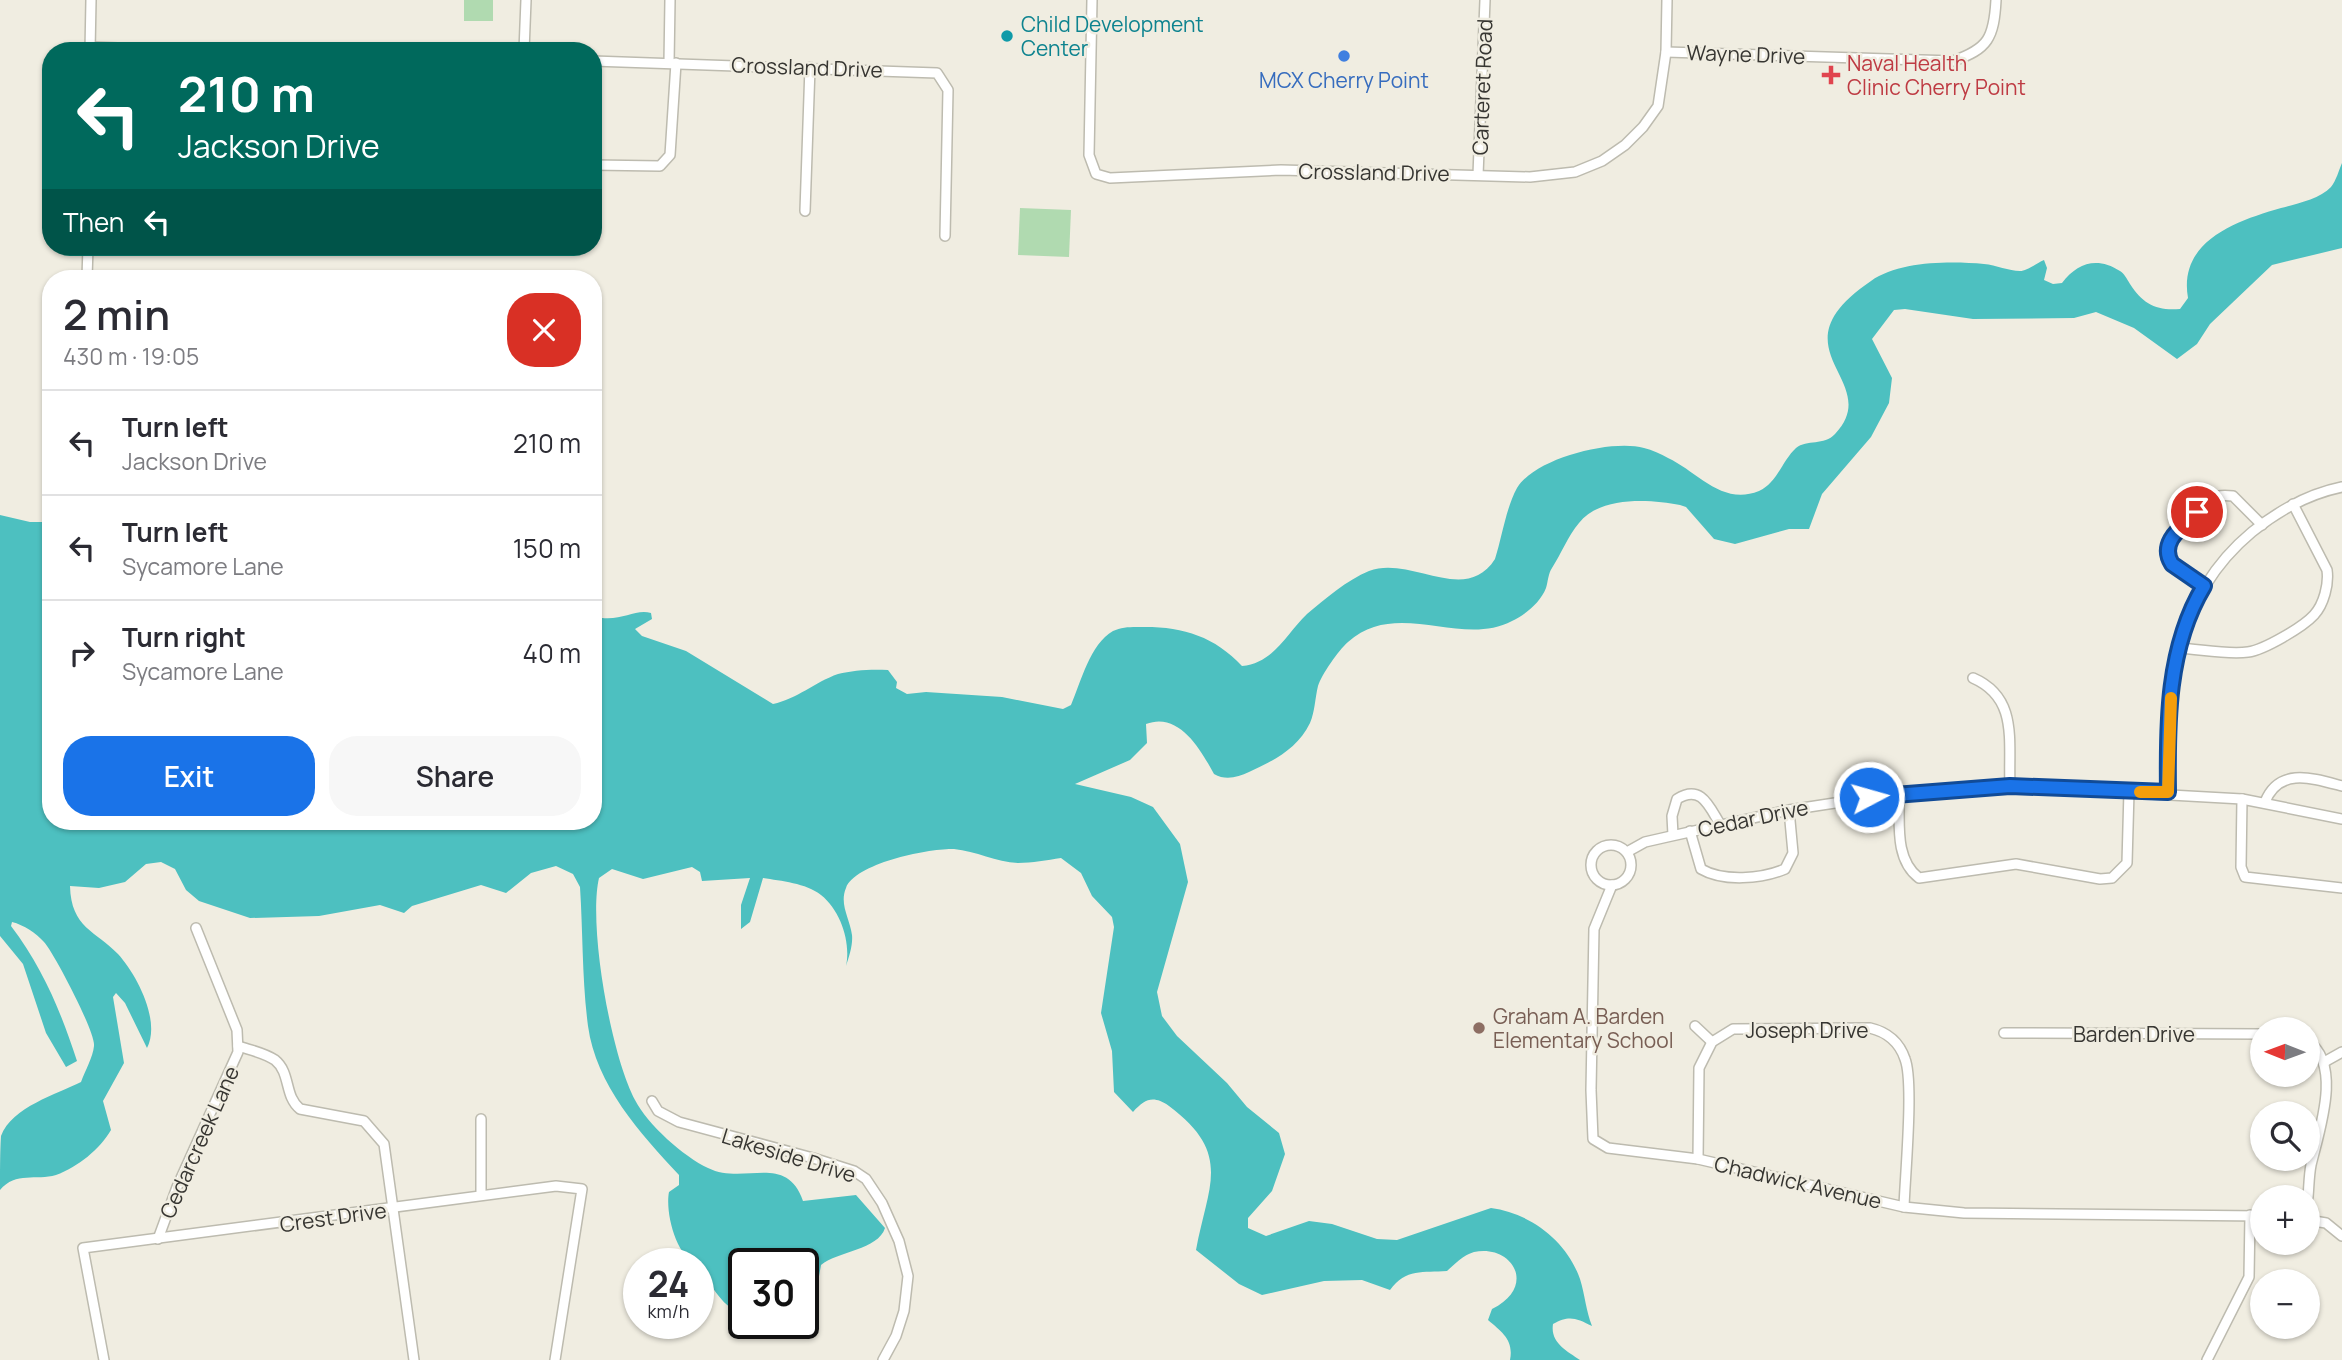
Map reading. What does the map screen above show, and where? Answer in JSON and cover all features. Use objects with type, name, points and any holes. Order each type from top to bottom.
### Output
[{"type":"street","points":[[90,42],[91,0]]},
{"type":"street","points":[[524,42],[526,0]]},
{"type":"street","points":[[602,165],[660,166],[670,155],[670,0]]},
{"type":"street","name":"Crossland Drive","points":[[1092,0],[1089,155],[1097,174],[1110,178],[1281,170],[1546,177],[1575,172],[1614,154],[1652,116],[1661,94],[1666,52]]},
{"type":"street","name":"Carteret Road","points":[[1479,175],[1485,0]]},
{"type":"street","points":[[1666,52],[1667,0]]},
{"type":"street","name":"Wayne Drive","points":[[1666,52],[1953,61],[1977,53],[1986,46],[1995,20],[1996,0]]},
{"type":"street","name":"Crossland Drive","points":[[602,61],[922,70],[942,77],[948,90],[945,236]]},
{"type":"street","points":[[805,211],[810,67]]},
{"type":"street","points":[[2168,792],[2170,699],[2178,648],[2204,586],[2228,555],[2262,525],[2293,504],[2342,487]]},
{"type":"street","points":[[2204,586],[2172,564],[2168,558],[2170,538],[2210,498],[2223,495],[2233,496],[2262,525]]},
{"type":"street","points":[[2178,648],[2246,653],[2263,649],[2314,615],[2324,597],[2329,580],[2327,570],[2293,504]]},
{"type":"street","points":[[1973,678],[1988,685],[2000,697],[2007,715],[2010,786]]},
{"type":"street","points":[[2264,802],[2270,789],[2290,777],[2314,778],[2342,786]]},
{"type":"street","name":"Cedar Drive","points":[[1612,885],[1603,884],[1593,876],[1592,856],[1607,845],[1621,847],[1627,852],[1645,842],[1720,824],[1789,810],[1899,794],[2010,786],[2168,792],[2264,802],[2342,819]]},
{"type":"street","points":[[1899,794],[1903,858],[1908,869],[1919,878],[2016,864],[2100,880],[2112,878],[2127,863],[2129,791]]},
{"type":"street","points":[[1673,835],[1672,816],[1677,799],[1685,794],[1703,796],[1720,824]]},
{"type":"street","points":[[2242,799],[2241,867],[2245,877],[2255,881],[2342,888]]},
{"type":"street","points":[[1690,831],[1701,870],[1714,877],[1772,875],[1785,869],[1793,853],[1789,810]]},
{"type":"street","points":[[1612,885],[1622,882],[1630,871],[1627,852]]},
{"type":"street","name":"Chadwick Avenue","points":[[1612,885],[1594,929],[1591,1090],[1593,1139],[1608,1148],[1698,1159],[1904,1206],[1964,1213],[2250,1215]]},
{"type":"street","name":"Cedarcreek Lane","points":[[158,1238],[177,1187],[238,1052],[233,1020],[196,928]]},
{"type":"street","points":[[1695,1026],[1712,1042],[1699,1068],[1698,1159]]},
{"type":"street","name":"Joseph Drive","points":[[1712,1042],[1733,1029],[1870,1028],[1884,1031],[1896,1042],[1908,1068],[1904,1206]]},
{"type":"street","name":"Barden Drive","points":[[2004,1033],[2250,1034]]},
{"type":"street","points":[[238,1046],[277,1063],[285,1077],[292,1103],[300,1109],[364,1121],[384,1144],[414,1360]]},
{"type":"street","points":[[2309,1185],[2311,1166],[2333,1086],[2333,1075],[2320,1051]]},
{"type":"street","points":[[2326,1061],[2342,1052]]},
{"type":"street","name":"Lakeside Drive","points":[[652,1101],[658,1111],[679,1122],[813,1158],[854,1171],[866,1179],[882,1203],[899,1241],[908,1276],[904,1311],[897,1336],[883,1360]]},
{"type":"street","points":[[481,1119],[481,1195]]},
{"type":"street","name":"Crest Drive","points":[[104,1360],[83,1248],[556,1186],[582,1189],[555,1360]]},
{"type":"street","points":[[2207,1360],[2249,1277],[2250,1215]]},
{"type":"street","points":[[2320,1222],[2326,1223],[2342,1236]]},
{"type":"green space","points":[[464,0],[493,0],[493,21],[464,21]]},
{"type":"green space","points":[[1020,208],[1071,210],[1069,257],[1018,255]]},
{"type":"water","points":[[2342,163],[2342,248],[2272,265],[2210,324],[2197,344],[2177,359],[2134,328],[2096,312],[2074,318],[1973,319],[1905,309],[1894,310],[1872,339],[1892,378],[1889,403],[1871,437],[1822,494],[1809,529],[1789,529],[1735,544],[1714,539],[1686,507],[1680,505],[1640,501],[1599,508],[1588,514],[1571,534],[1551,570],[1540,598],[1512,621],[1492,628],[1472,629],[1408,623],[1387,624],[1367,630],[1348,642],[1320,681],[1312,718],[1305,732],[1292,747],[1268,763],[1236,777],[1218,776],[1188,735],[1169,723],[1158,721],[1146,724],[1147,743],[1130,760],[1075,784],[1131,797],[1153,807],[1180,844],[1188,882],[1157,992],[1162,1016],[1177,1036],[1227,1083],[1247,1107],[1279,1133],[1285,1154],[1272,1191],[1248,1218],[1248,1228],[1266,1236],[1309,1221],[1332,1224],[1377,1239],[1397,1240],[1491,1208],[1520,1216],[1556,1241],[1574,1265],[1580,1279],[1592,1326],[1577,1319],[1568,1319],[1553,1324],[1553,1331],[1560,1346],[1580,1360],[1510,1360],[1508,1342],[1488,1320],[1492,1309],[1506,1300],[1514,1289],[1517,1279],[1509,1260],[1499,1254],[1488,1251],[1474,1252],[1463,1257],[1447,1271],[1409,1275],[1390,1290],[1362,1280],[1324,1281],[1262,1295],[1239,1284],[1196,1250],[1210,1189],[1209,1156],[1202,1140],[1189,1123],[1169,1106],[1158,1100],[1150,1100],[1133,1112],[1114,1092],[1112,1051],[1101,1013],[1114,927],[1112,917],[1092,896],[1081,873],[1061,858],[1018,863],[962,850],[943,849],[912,854],[863,871],[852,879],[844,894],[844,906],[852,939],[846,966],[846,938],[839,918],[821,895],[808,888],[763,878],[750,922],[741,929],[741,905],[750,878],[702,881],[700,872],[692,867],[643,879],[612,869],[599,878],[596,899],[599,957],[610,1023],[626,1080],[648,1119],[678,1148],[708,1168],[722,1173],[775,1174],[796,1186],[803,1201],[856,1195],[885,1228],[881,1235],[866,1246],[821,1265],[819,1276],[819,1248],[728,1248],[728,1306],[714,1289],[714,1248],[681,1248],[678,1244],[668,1201],[669,1192],[679,1185],[679,1175],[635,1125],[600,1068],[593,1048],[586,1009],[580,887],[573,874],[556,866],[531,873],[506,893],[481,885],[412,906],[404,913],[380,905],[319,916],[250,918],[199,901],[186,890],[175,869],[161,862],[146,864],[125,882],[99,888],[70,886],[71,900],[80,920],[118,954],[133,974],[149,1012],[151,1037],[147,1048],[125,1003],[116,993],[113,997],[124,1063],[103,1101],[111,1130],[95,1150],[72,1167],[49,1177],[19,1178],[0,1190],[1,1136],[7,1126],[25,1109],[81,1082],[94,1046],[82,1010],[49,949],[34,933],[12,922],[11,926],[42,974],[64,1025],[77,1061],[66,1067],[46,1033],[23,964],[0,936],[0,515],[42,522],[42,830],[602,830],[602,618],[638,612],[651,613],[652,619],[635,629],[642,636],[686,651],[773,704],[838,674],[888,670],[897,682],[896,688],[907,694],[926,692],[1002,697],[1063,709],[1071,705],[1087,664],[1098,645],[1113,631],[1129,627],[1159,627],[1186,632],[1210,641],[1242,666],[1253,664],[1271,654],[1307,614],[1329,596],[1369,571],[1402,569],[1453,579],[1469,578],[1483,572],[1495,559],[1507,513],[1517,488],[1526,477],[1540,468],[1575,453],[1613,446],[1644,448],[1679,464],[1722,491],[1746,494],[1759,491],[1775,477],[1796,448],[1831,438],[1847,415],[1848,397],[1828,345],[1830,326],[1842,305],[1882,274],[1910,266],[1941,263],[1984,264],[2020,271],[2044,260],[2047,268],[2044,280],[2053,284],[2062,283],[2081,266],[2095,263],[2112,266],[2121,272],[2140,297],[2151,305],[2164,309],[2180,309],[2188,298],[2187,278],[2192,262],[2201,248],[2214,236],[2246,220],[2308,200],[2333,185]]},
{"type":"slow traffic","points":[[2140,792],[2168,792],[2171,698]]},
{"type":"place","name":"Child Development Center","points":[[1007,36]]},
{"type":"place","name":"MCX Cherry Point","points":[[1344,56]]},
{"type":"place","name":"Naval Health Clinic Cherry Point","points":[[1831,75]]},
{"type":"place","name":"Graham A. Barden Elementary School","points":[[1479,1028]]},
{"type":"route","points":[[1869,797],[2010,786],[2168,792],[2174,671],[2179,643],[2204,586],[2172,564],[2168,558],[2168,548],[2170,538],[2197,512]]}]
